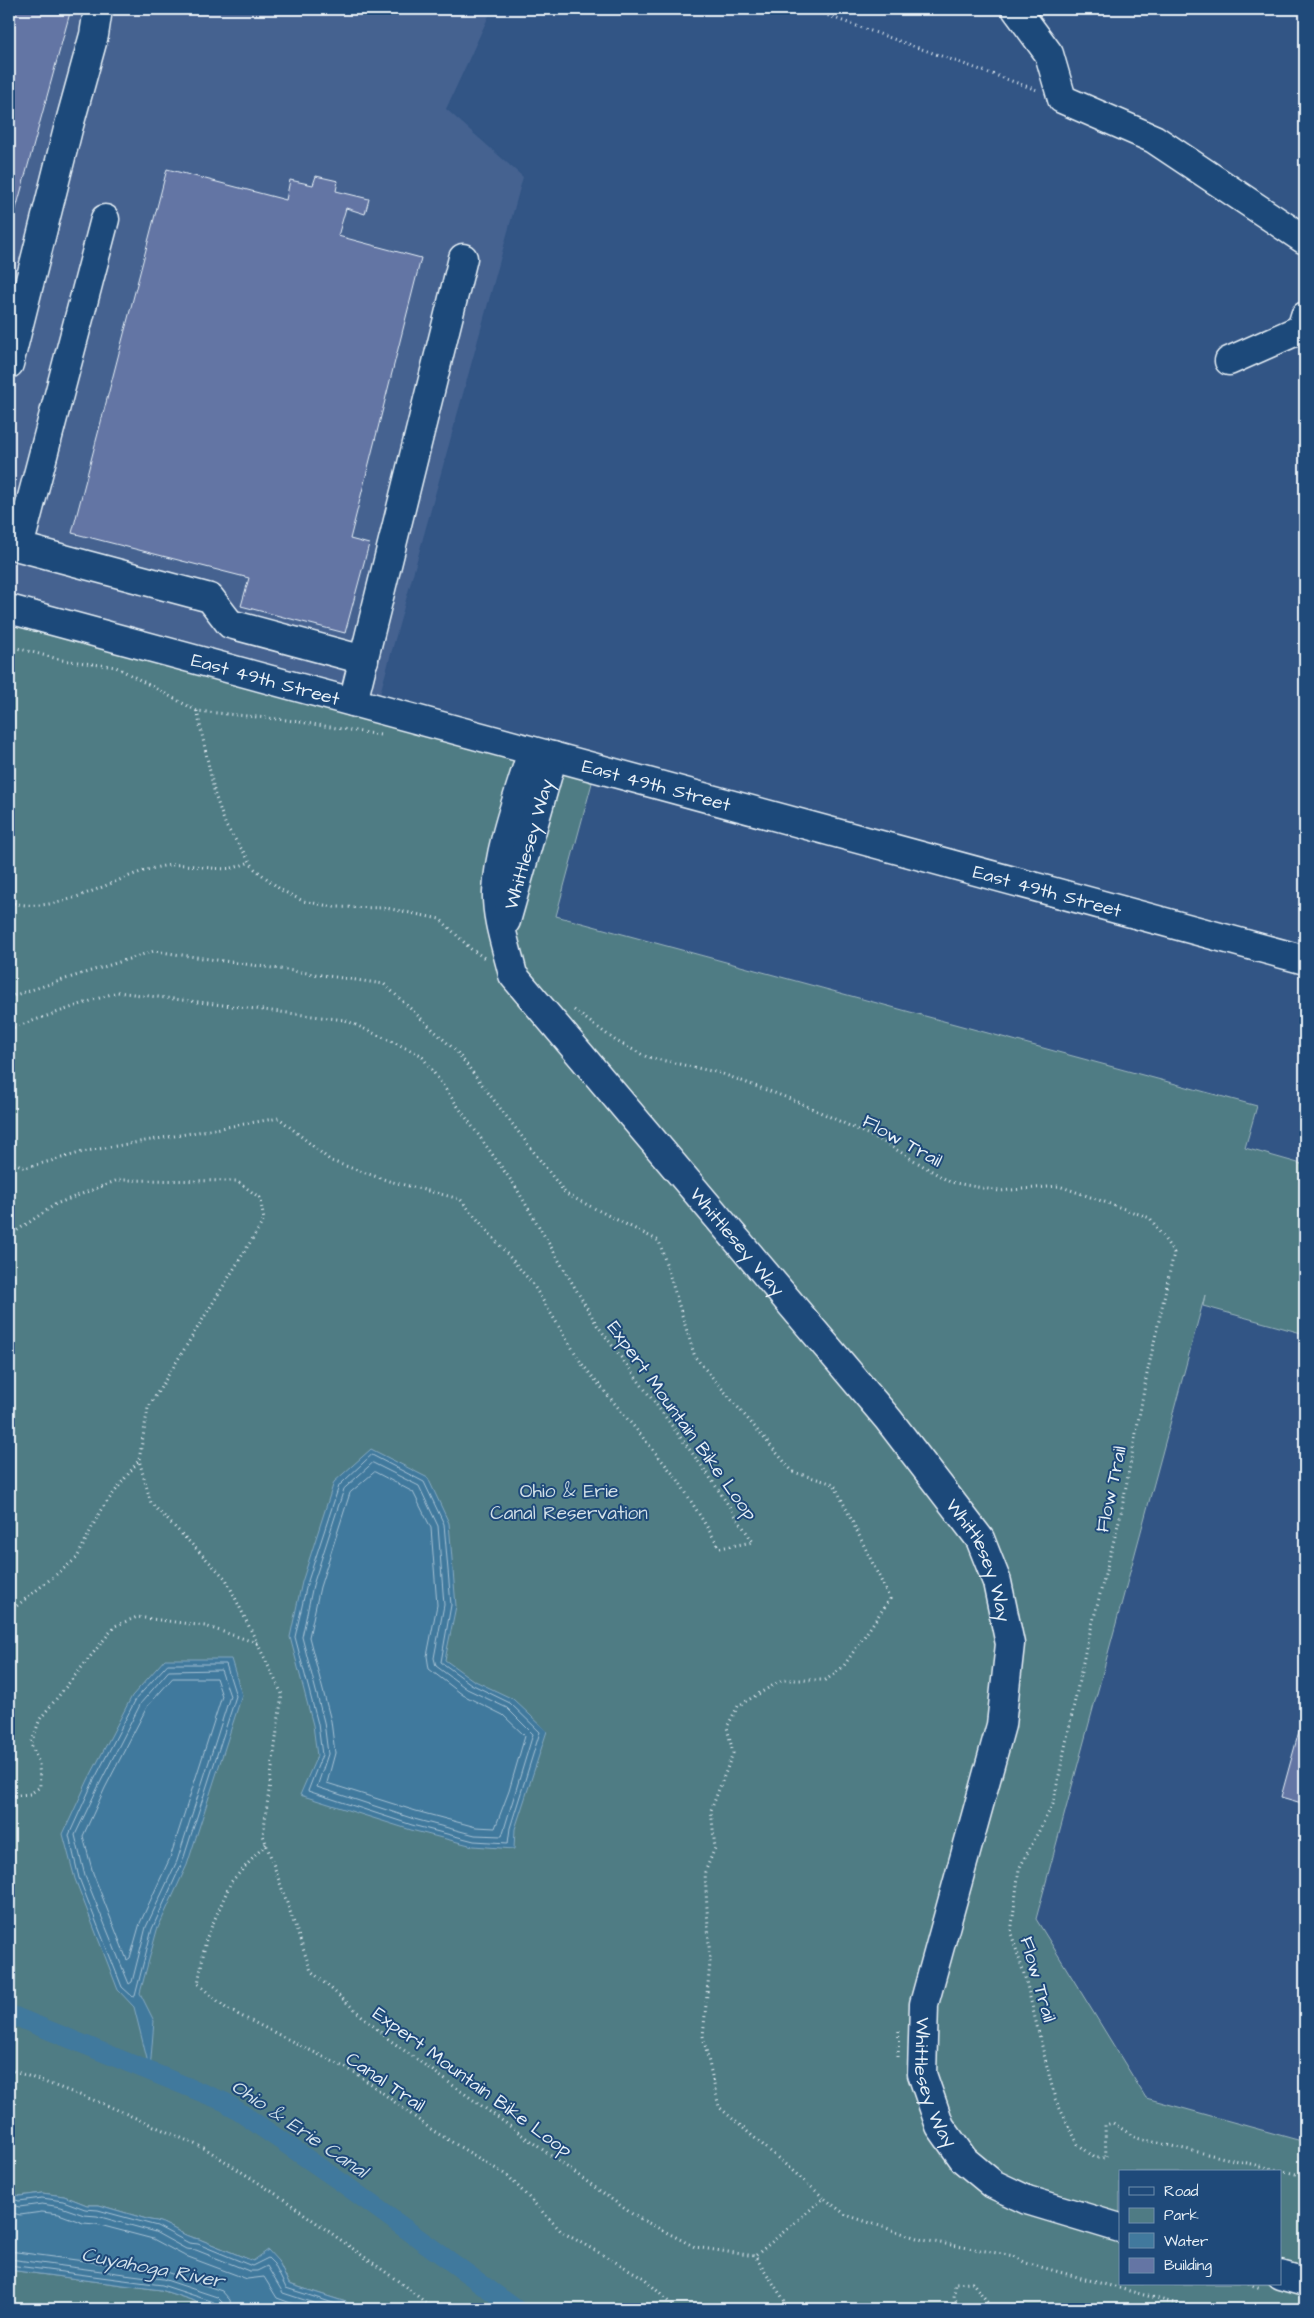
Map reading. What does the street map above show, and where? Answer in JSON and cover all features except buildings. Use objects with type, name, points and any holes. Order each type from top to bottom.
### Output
[{"type":"street","points":[[9,364],[68,129],[94,35],[98,9]]},
{"type":"street","points":[[1016,9],[1049,54],[1062,100],[1154,139],[1305,240]]},
{"type":"street","points":[[105,219],[19,547],[210,598],[230,624],[364,660]]},
{"type":"street","points":[[353,702],[463,258]]},
{"type":"street","points":[[1229,361],[1301,329],[1305,316]]},
{"type":"street","name":"East 49th Street","points":[[9,609],[1305,960]]},
{"type":"street","name":"Whittlesey Way","points":[[542,754],[493,941],[513,975],[888,1419],[980,1539],[997,1582],[1010,1644],[1001,1725],[924,2004],[922,2074],[940,2126],[964,2160],[993,2184],[1027,2200],[1119,2227]]},
{"type":"street","points":[[1282,2275],[1305,2282]]},
{"type":"path","points":[[809,9],[1062,100]]},
{"type":"path","points":[[9,646],[62,660],[116,667],[197,711],[287,720],[386,736]]},
{"type":"path","points":[[197,711],[215,795],[226,826],[255,869],[281,890],[303,901],[334,907],[386,908],[440,919],[471,950],[487,959]]},
{"type":"path","points":[[9,902],[38,906],[69,899],[142,872],[171,865],[231,869],[250,862]]},
{"type":"path","points":[[489,965],[487,959],[493,941]]},
{"type":"path","points":[[9,997],[154,950],[384,984],[457,1052],[566,1194],[659,1241],[695,1357],[793,1472],[834,1484],[890,1599],[843,1667],[826,1680],[782,1680],[738,1706],[727,1727],[733,1752],[711,1810],[716,1848],[706,1872],[710,1963],[703,2036],[718,2107],[846,2215],[923,2240],[1014,2256],[1026,2263],[1196,2309]]},
{"type":"path","name":"Expert Mountain Bike Loop","points":[[9,1029],[117,992],[345,1020],[421,1055],[515,1186],[597,1325],[707,1473],[753,1542],[720,1548],[678,1480],[582,1364],[532,1283],[460,1199],[389,1181],[331,1161],[279,1118],[87,1151],[25,1168],[9,1160]]},
{"type":"path","name":"Flow Trail","points":[[573,1009],[616,1041],[647,1057],[720,1073],[796,1102],[882,1141],[950,1182],[999,1192],[1060,1186],[1150,1218],[1174,1252],[1147,1374],[1121,1513],[1086,1648],[1053,1804],[1019,1869],[1011,1933],[1025,1977],[1055,2098],[1078,2144],[1095,2158],[1106,2158],[1105,2125],[1114,2123],[1136,2138],[1278,2170]]},
{"type":"path","name":"Expert Mountain Bike Loop","points":[[9,1236],[56,1204],[118,1180],[237,1181],[260,1198],[264,1220],[148,1408],[139,1460],[152,1503],[226,1579],[282,1694],[263,1835],[311,1971],[387,2038],[635,2216],[695,2247],[755,2256]]},
{"type":"path","points":[[9,1612],[77,1558],[100,1511],[139,1460]]},
{"type":"path","points":[[9,1796],[30,1794],[40,1787],[40,1763],[31,1744],[40,1720],[115,1626],[137,1618],[147,1619],[205,1626],[257,1643]]},
{"type":"path","name":"Canal Trail","points":[[266,1844],[231,1882],[206,1939],[198,1984],[227,2009],[356,2073],[432,2130],[508,2176],[562,2232],[644,2278],[676,2309]]},
{"type":"path","points":[[899,2067],[897,2048],[900,2022]]},
{"type":"path","points":[[9,2070],[121,2111],[206,2149],[282,2198],[434,2309]]},
{"type":"path","name":"Flow Trail","points":[[1282,2171],[1305,2176]]},
{"type":"path","points":[[790,2309],[755,2256],[824,2198]]},
{"type":"path","points":[[962,2309],[954,2298],[956,2283],[972,2282],[993,2309]]},
{"type":"shaded area","points":[[9,9],[492,9],[446,109],[523,177],[376,708],[9,609]]},
{"type":"green space","name":"Ohio & Erie Canal Reservation","points":[[9,610],[596,768],[556,916],[1257,1106],[1245,1148],[1305,1165],[1305,1334],[1203,1306],[1205,1295],[1036,1919],[1146,2098],[1305,2142],[1305,2309],[368,2309],[289,2284],[278,2261],[253,2261],[199,2239],[192,2238],[157,2221],[99,2205],[87,2205],[64,2196],[42,2193],[20,2196],[9,2193]]},
{"type":"green space","points":[[9,2270],[161,2290],[219,2309],[9,2309]]},
{"type":"water","points":[[371,1449],[428,1478],[449,1523],[456,1606],[445,1660],[473,1680],[513,1699],[547,1731],[515,1829],[514,1849],[473,1846],[411,1830],[300,1795],[317,1756],[313,1725],[290,1637],[302,1582],[334,1482]]},
{"type":"water","points":[[165,1659],[231,1659],[242,1695],[187,1865],[157,1930],[140,1993],[154,2021],[150,2071],[134,2007],[118,1990],[75,1879],[63,1834],[88,1780],[132,1696]]},
{"type":"water","name":"Cuyahoga River","points":[[9,2193],[20,2196],[42,2193],[64,2196],[87,2205],[99,2205],[157,2221],[192,2238],[199,2239],[253,2261],[268,2250],[278,2261],[289,2284],[368,2309],[219,2309],[161,2290],[9,2270]]},
{"type":"waterway","name":"Ohio & Erie Canal","points":[[9,2014],[225,2102],[341,2182],[516,2309]]}]
